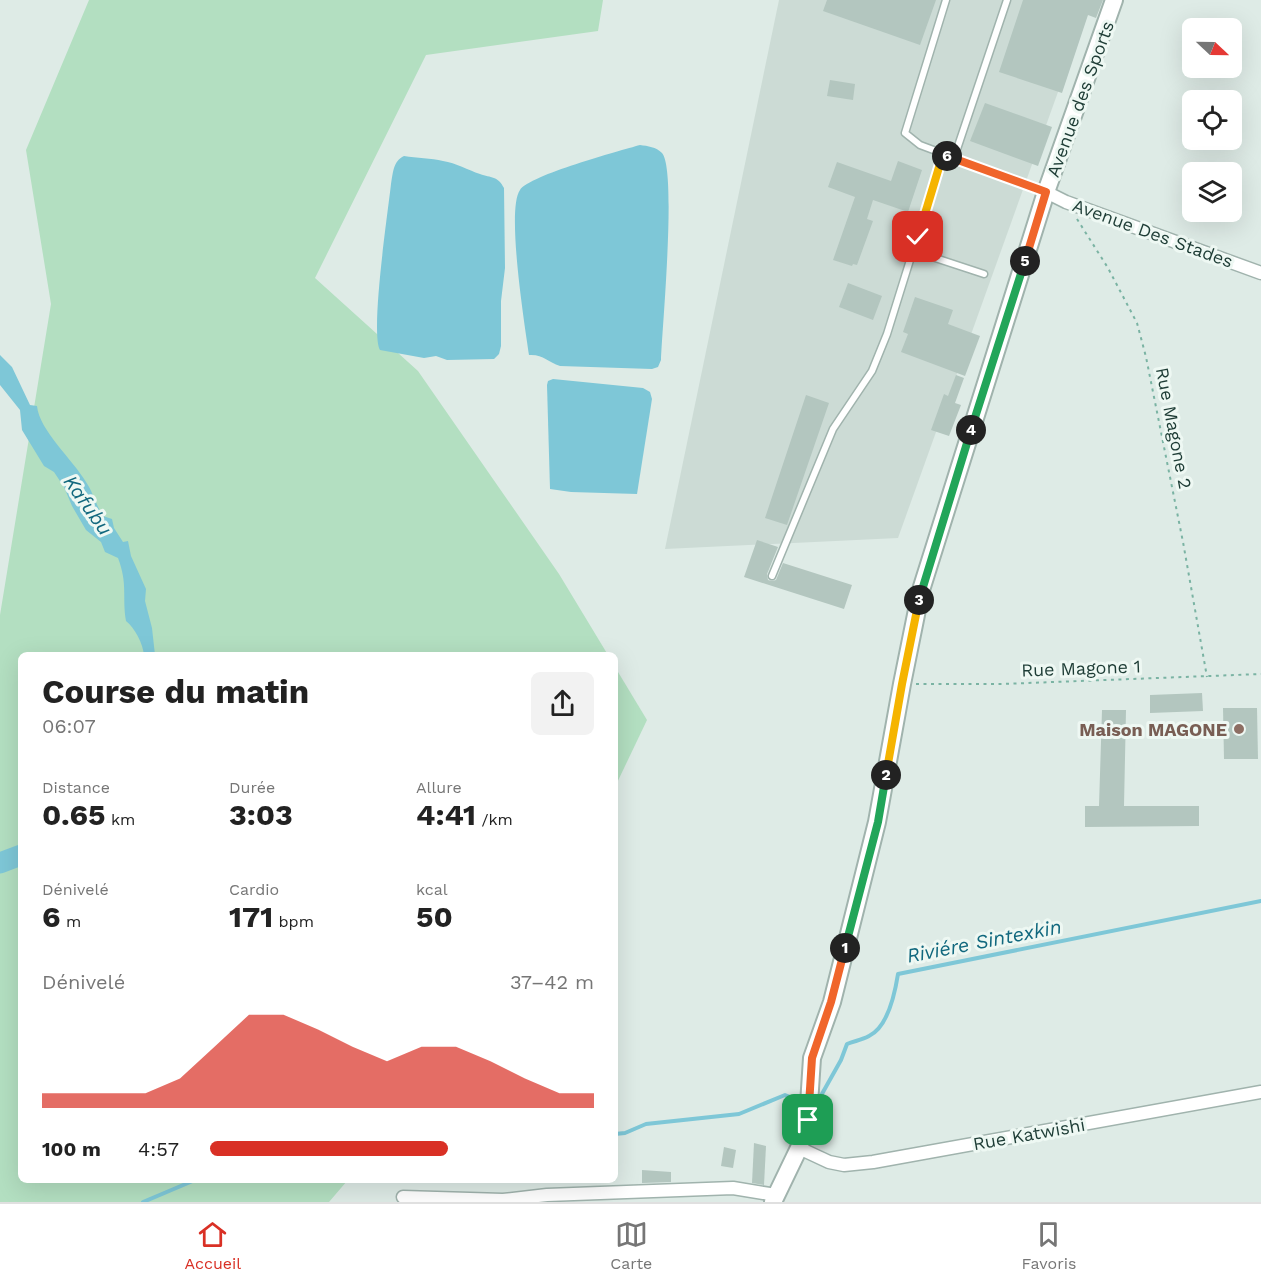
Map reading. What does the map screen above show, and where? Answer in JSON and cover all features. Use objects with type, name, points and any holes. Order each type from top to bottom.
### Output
[{"type":"street","name":"Avenue des Sports","points":[[775,1199],[799,1148],[808,1120],[812,1058],[831,1002],[878,822],[921,590],[1046,192],[1114,0]]},
{"type":"street","name":"Avenue Des Stades","points":[[1046,192],[1066,202],[1261,273]]},
{"type":"street","name":"Rue Katwishi","points":[[799,1148],[828,1162],[844,1165],[873,1162],[1261,1092]]},
{"type":"street","points":[[403,1197],[503,1200],[547,1195],[733,1188],[775,1199]]},
{"type":"lane","points":[[946,0],[905,134],[920,145],[1046,192]]},
{"type":"lane","points":[[954,158],[1007,0]]},
{"type":"lane","points":[[772,576],[833,429],[872,371],[914,251],[943,154]]},
{"type":"lane","points":[[914,251],[984,274]]},
{"type":"path","name":"Rue Magone 2","points":[[1066,202],[1108,268],[1137,323],[1146,357],[1183,542],[1207,677]]},
{"type":"path","name":"Rue Magone 1","points":[[902,684],[1002,684],[1261,674]]},
{"type":"shaded area","points":[[779,0],[1091,0],[898,538],[665,549]]},
{"type":"green space","points":[[89,0],[603,0],[598,31],[426,55],[315,278],[418,371],[559,574],[606,652],[18,652],[18,1183],[345,1183],[329,1202],[0,1202],[0,615],[51,304],[26,150]]},
{"type":"green space","points":[[618,672],[647,720],[618,781]]},
{"type":"water","points":[[640,145],[655,148],[662,153],[668,188],[666,285],[661,360],[658,367],[652,369],[560,366],[542,357],[529,355],[516,243],[516,201],[520,190],[540,177]]},
{"type":"water","points":[[404,156],[453,163],[494,178],[504,188],[505,268],[501,301],[501,346],[499,354],[494,359],[447,360],[436,356],[424,358],[380,350],[377,339],[378,297],[391,184],[394,168]]},
{"type":"water","points":[[0,355],[12,367],[30,405],[37,406],[39,415],[50,435],[86,482],[103,516],[112,519],[114,528],[123,542],[128,541],[131,556],[146,589],[145,601],[152,628],[155,652],[143,652],[138,636],[126,621],[124,583],[118,558],[105,552],[101,542],[86,530],[64,487],[54,472],[44,466],[22,430],[20,410],[0,385]]},
{"type":"water","points":[[553,379],[643,388],[650,392],[652,399],[637,494],[550,489],[547,385],[548,381]]},
{"type":"building","points":[[827,0],[936,0],[920,45],[823,11]]},
{"type":"building","points":[[1023,0],[1103,0],[1096,18],[1088,15],[1062,93],[999,72]]},
{"type":"building","points":[[830,80],[855,84],[853,100],[827,96]]},
{"type":"building","points":[[985,103],[1052,127],[1038,166],[970,141]]},
{"type":"building","points":[[898,161],[922,170],[908,212],[873,200],[867,219],[873,221],[857,265],[852,266],[833,260],[855,197],[828,187],[837,162],[891,181]]},
{"type":"building","points":[[848,283],[882,296],[873,320],[839,307]]},
{"type":"building","points":[[915,297],[953,310],[948,324],[980,336],[965,376],[901,352],[908,334],[903,332]]},
{"type":"building","points":[[956,375],[964,378],[955,403],[961,405],[949,436],[931,430],[944,394],[948,396]]},
{"type":"building","points":[[806,395],[829,403],[787,525],[765,518]]},
{"type":"building","points":[[757,540],[778,547],[767,574],[768,580],[776,580],[783,563],[852,585],[844,609],[744,577]]},
{"type":"building","points":[[1202,693],[1203,711],[1150,713],[1150,695]]},
{"type":"building","points":[[1223,708],[1257,708],[1258,759],[1224,759]]},
{"type":"building","points":[[1102,710],[1126,710],[1124,806],[1199,806],[1199,826],[1085,827],[1085,806],[1099,806]]},
{"type":"building","points":[[754,1143],[766,1146],[764,1185],[752,1183]]},
{"type":"building","points":[[724,1147],[736,1150],[733,1168],[721,1166]]},
{"type":"building","points":[[642,1170],[671,1172],[671,1182],[642,1183]]},
{"type":"waterway","name":"Kafubu","points":[[0,863],[18,856]]},
{"type":"waterway","name":"Riviére Sintexkin","points":[[814,1101],[818,1101],[841,1060],[847,1044],[864,1039],[876,1032],[881,1025],[890,1009],[898,974],[1261,901]]},
{"type":"waterway","name":"Riviére Sintexkin","points":[[618,1134],[646,1124],[739,1114],[785,1095],[803,1102]]},
{"type":"waterway","name":"Riviére Sintexkin","points":[[143,1202],[188,1183]]},
{"type":"place","name":"Maison MAGONE","points":[[1239,729]]},
{"type":"route","points":[[808,1120],[809,1070],[831,1002],[878,822],[921,590],[1046,192],[943,154],[918,237]]}]
